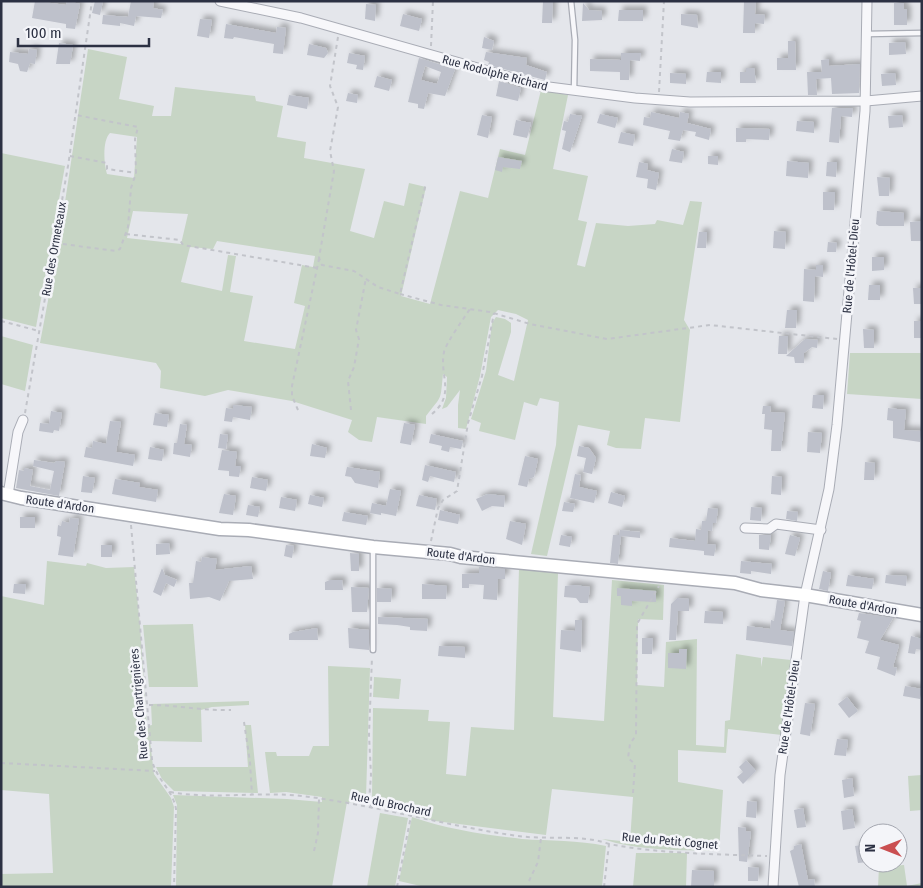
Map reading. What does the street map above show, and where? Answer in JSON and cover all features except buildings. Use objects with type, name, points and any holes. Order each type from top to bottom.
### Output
[{"type":"street","name":"Rue Rodolphe Richard","points":[[220,1],[276,12],[541,86],[574,91],[659,100],[866,101],[922,96]]},
{"type":"street","name":"Rue de l'Hôtel-Dieu","points":[[773,887],[780,775],[805,595],[821,530],[830,480],[866,101],[868,1]]},
{"type":"street","points":[[4,494],[18,432],[23,420]]},
{"type":"street","name":"Route d'Ardon","points":[[4,494],[220,529],[250,530],[373,547],[635,575],[663,575],[734,583],[761,590],[805,595],[922,615]]},
{"type":"street","points":[[745,528],[769,529],[776,524],[821,530]]},
{"type":"lane","points":[[572,1],[575,40],[574,91]]},
{"type":"lane","points":[[868,34],[922,33]]},
{"type":"lane","points":[[373,547],[373,650]]},
{"type":"path","name":"Rue des Ormeteaux","points":[[23,420],[70,156],[92,1]]},
{"type":"path","points":[[430,56],[434,1]]},
{"type":"path","points":[[659,100],[664,1]]},
{"type":"path","points":[[298,410],[292,396],[292,386],[319,258],[334,171],[330,151],[338,107],[330,86],[339,30]]},
{"type":"path","points":[[55,244],[116,251],[120,249],[126,234],[131,188],[136,173],[135,139],[138,127],[76,115]]},
{"type":"path","points":[[70,156],[107,163],[107,169],[136,173]]},
{"type":"path","points":[[400,294],[426,183]]},
{"type":"path","points":[[126,234],[180,240],[183,244],[317,268]]},
{"type":"path","points":[[319,258],[322,265],[354,271],[378,287],[400,294],[440,305],[494,313],[530,324],[607,339],[710,325],[844,340]]},
{"type":"path","points":[[352,410],[348,381],[354,368],[359,339],[356,330],[366,278]]},
{"type":"path","points":[[432,414],[442,406],[445,391],[443,353],[470,309]]},
{"type":"path","points":[[428,552],[438,508],[443,500],[457,491],[468,423],[482,376],[494,313]]},
{"type":"path","points":[[1,321],[39,331]]},
{"type":"path","name":"Rue des Chartrignières","points":[[129,514],[154,771],[170,792],[176,809],[174,887]]},
{"type":"path","points":[[633,793],[634,764],[628,758],[636,732],[637,624],[660,586],[663,575]]},
{"type":"path","points":[[372,808],[370,801],[369,735],[373,650]]},
{"type":"path","points":[[149,705],[179,705],[208,711],[231,710]]},
{"type":"path","points":[[244,722],[250,762],[252,795]]},
{"type":"path","points":[[1,762],[154,771]]},
{"type":"path","name":"Rue du Brochard","points":[[170,792],[302,796],[372,808],[466,828],[541,838],[609,844]]},
{"type":"path","points":[[314,851],[318,833],[319,799]]},
{"type":"path","points":[[398,887],[411,816]]},
{"type":"path","points":[[529,881],[538,862],[541,838]]},
{"type":"path","name":"Rue du Petit Cognet","points":[[604,887],[609,844],[688,853],[774,856]]},
{"type":"green space","points":[[88,49],[127,57],[119,99],[154,106],[152,116],[171,116],[175,87],[255,96],[256,101],[283,106],[277,137],[306,142],[304,158],[365,169],[350,231],[374,238],[384,201],[404,206],[409,183],[426,187],[401,296],[430,304],[460,191],[488,198],[500,149],[525,155],[541,90],[568,95],[553,169],[588,176],[578,220],[587,222],[577,265],[585,267],[596,223],[628,226],[655,224],[657,220],[683,225],[690,201],[702,202],[684,320],[690,330],[680,422],[645,418],[641,449],[616,448],[607,445],[610,431],[578,425],[547,556],[531,554],[556,445],[559,402],[540,398],[537,406],[524,402],[515,440],[479,431],[481,423],[471,419],[486,371],[492,323],[496,317],[511,323],[511,332],[498,375],[514,381],[528,320],[516,314],[498,310],[491,317],[480,376],[466,429],[458,428],[460,390],[447,407],[442,409],[446,398],[447,377],[443,374],[440,397],[426,416],[426,424],[377,417],[372,442],[359,440],[348,432],[352,420],[292,401],[228,390],[205,396],[160,388],[161,371],[156,363],[40,343],[59,242]],"holes":[[[110,133],[137,137],[134,178],[107,174],[105,147]],[[133,211],[188,214],[181,244],[127,238]],[[217,241],[315,256],[313,267],[302,265],[294,303],[305,306],[295,349],[244,341],[253,296],[230,292],[236,256],[228,255],[222,291],[181,282],[190,247],[213,249]]]},
{"type":"green space","points":[[1,153],[65,166],[36,327],[1,318]]},
{"type":"green space","points":[[1,336],[33,345],[25,391],[1,384]]},
{"type":"green space","points":[[850,353],[922,353],[922,399],[847,394]]},
{"type":"green space","points":[[47,561],[86,566],[87,563],[106,568],[134,567],[147,726],[152,725],[151,704],[249,701],[249,705],[212,707],[201,710],[202,742],[150,741],[154,774],[171,798],[174,807],[171,887],[1,887],[1,874],[53,873],[49,794],[1,790],[1,596],[44,605]]},
{"type":"green space","points":[[519,569],[558,573],[553,717],[604,721],[612,580],[664,585],[663,620],[638,619],[637,685],[664,687],[666,642],[697,639],[696,745],[724,747],[725,721],[730,720],[736,654],[761,658],[761,667],[763,657],[791,660],[782,735],[728,729],[726,753],[678,750],[678,782],[723,790],[719,851],[645,848],[602,839],[630,842],[633,797],[552,789],[546,835],[435,821],[375,805],[372,800],[373,708],[429,710],[428,721],[450,722],[446,774],[466,776],[471,727],[514,730]]},
{"type":"green space","points":[[193,624],[198,687],[149,687],[143,625]]},
{"type":"green space","points":[[328,666],[370,668],[366,797],[360,803],[347,802],[332,887],[176,887],[177,805],[173,795],[322,802],[322,797],[286,792],[270,793],[265,752],[276,752],[277,756],[309,756],[313,746],[329,746]]},
{"type":"green space","points":[[374,677],[401,679],[399,699],[373,697]]},
{"type":"green space","points":[[245,725],[251,725],[258,793],[174,791],[162,779],[156,767],[248,767]]},
{"type":"green space","points":[[922,775],[922,810],[910,811],[908,776]]},
{"type":"green space","points":[[380,813],[408,818],[395,887],[367,887]]},
{"type":"green space","points":[[412,817],[452,828],[494,836],[606,846],[602,887],[425,887],[399,881]]},
{"type":"green space","points":[[636,853],[687,853],[686,887],[633,887]]},
{"type":"green space","points":[[879,873],[905,873],[907,886],[922,883],[922,887],[878,887]]}]
